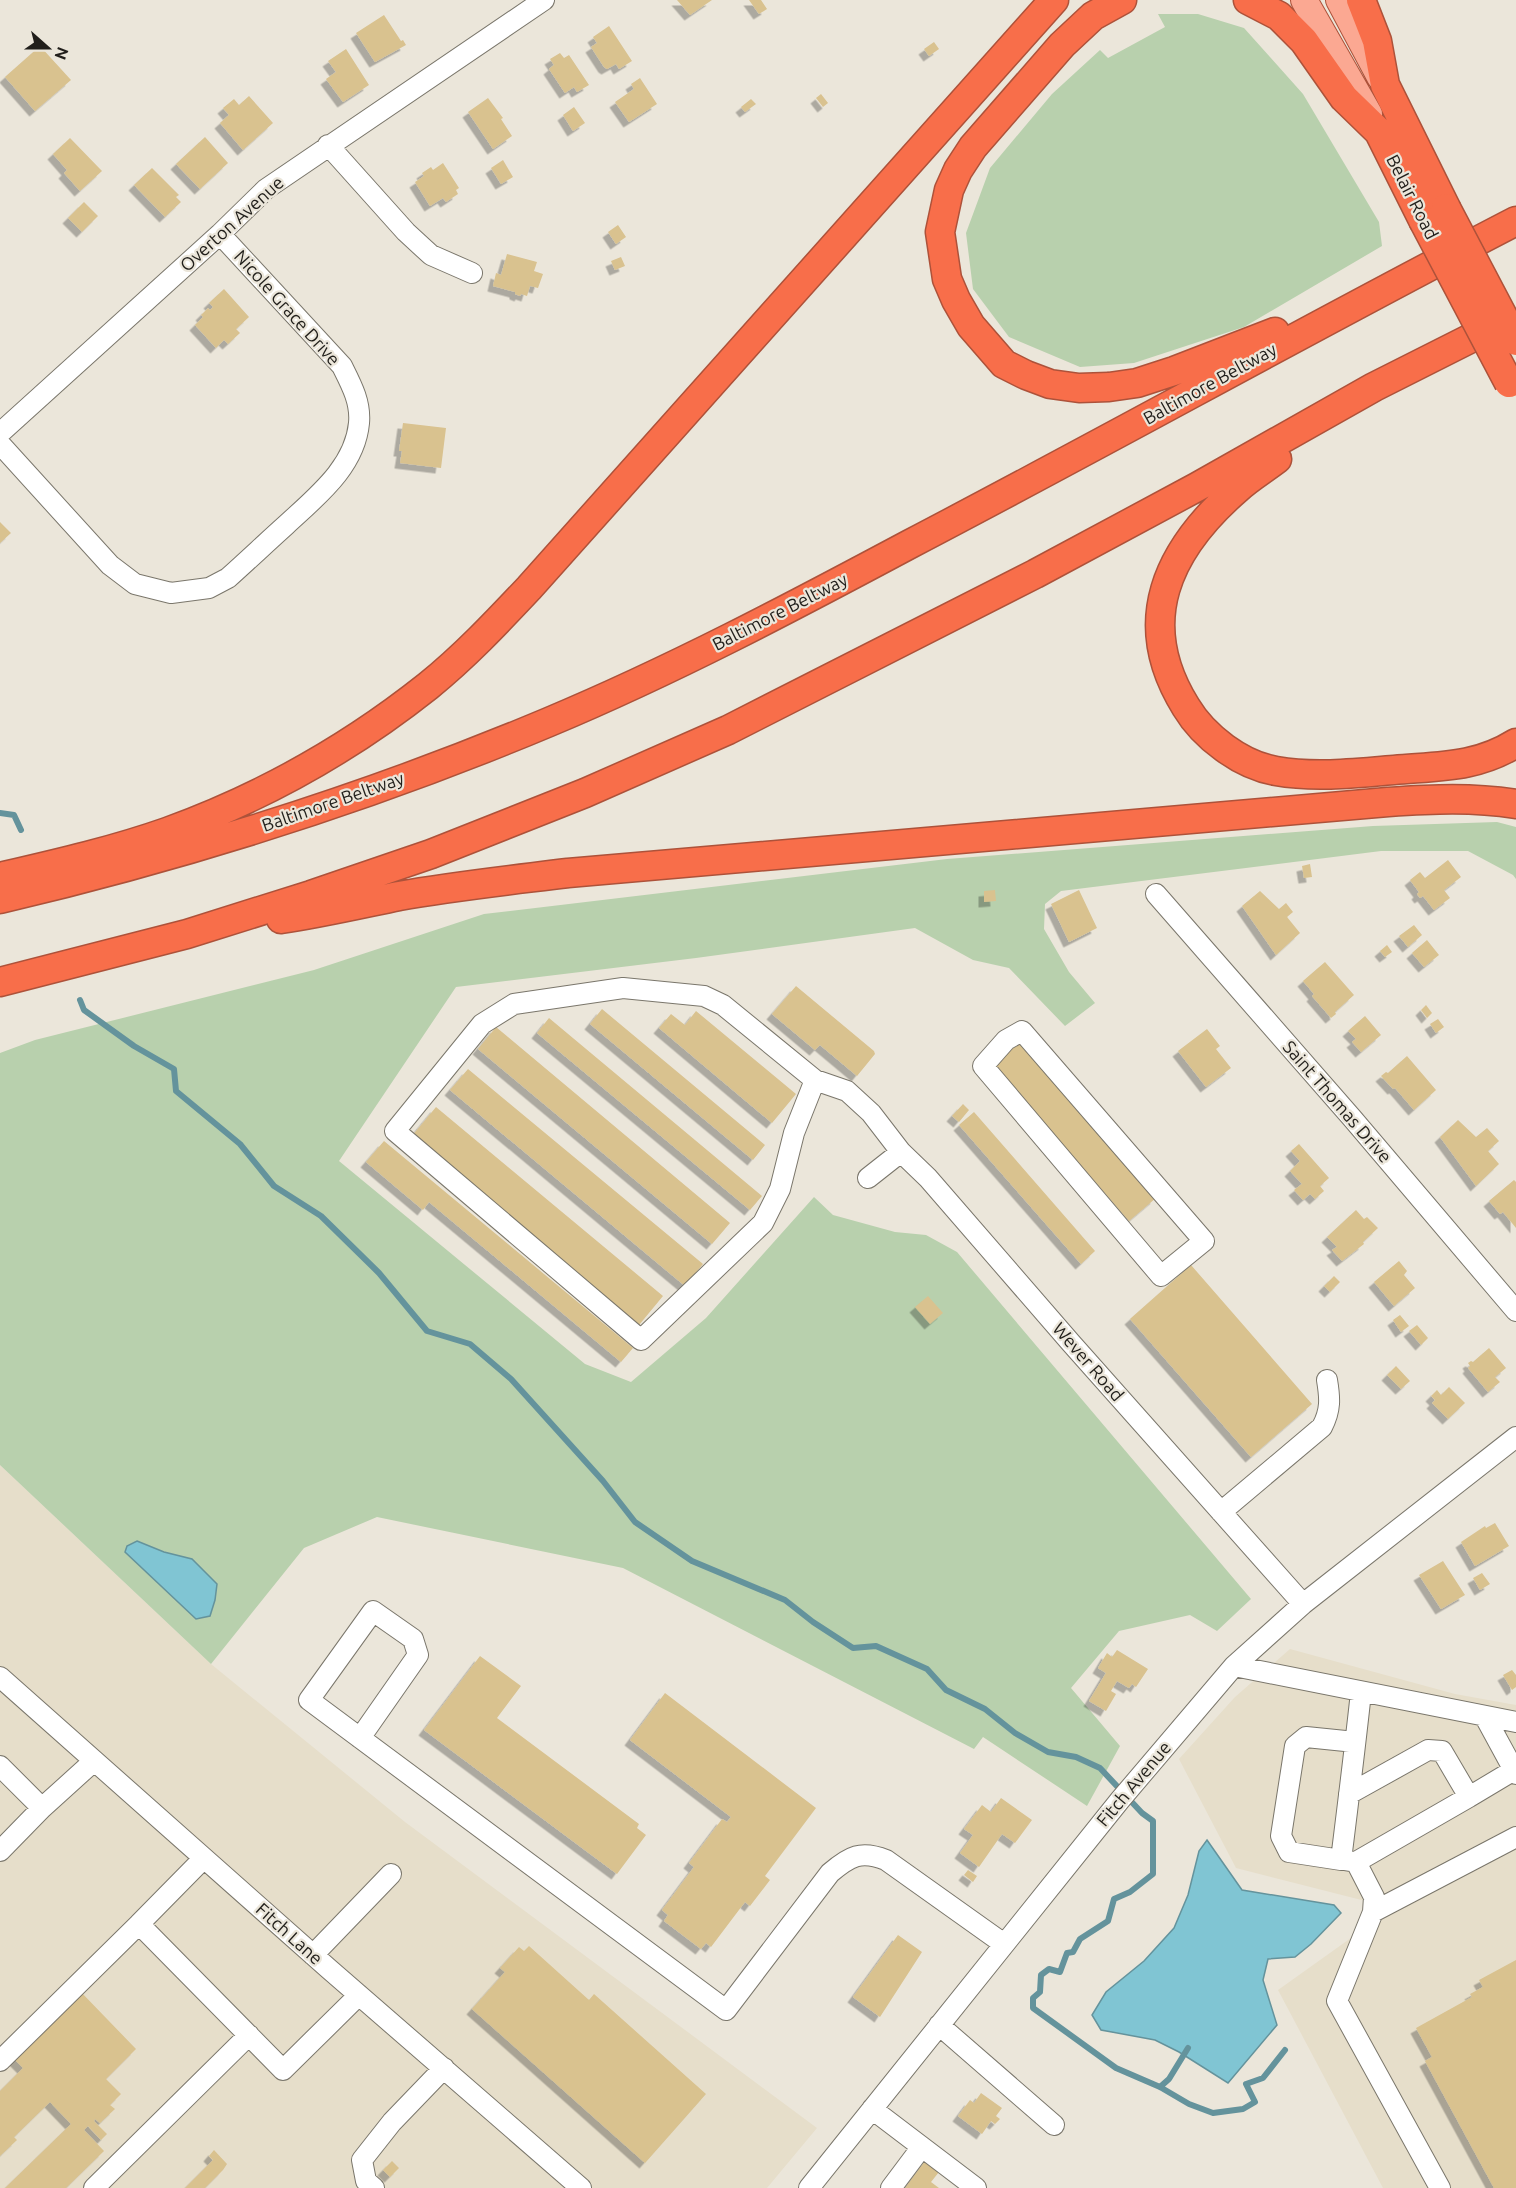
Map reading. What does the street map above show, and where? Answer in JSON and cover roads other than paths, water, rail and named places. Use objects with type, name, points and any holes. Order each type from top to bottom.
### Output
[{"type":"highway","points":[[0,877],[103,851],[166,832],[242,801],[318,762],[377,723],[428,685],[475,644],[537,579],[1054,0]]},
{"type":"highway","points":[[1122,0],[1093,16],[1062,45],[973,147],[958,170],[949,190],[940,232],[947,279],[971,326],[1004,364],[1026,375],[1050,384],[1108,387],[1137,383],[1174,371],[1365,299]]},
{"type":"highway","points":[[1248,0],[1279,16],[1304,41],[1344,98],[1379,132]]},
{"type":"highway","points":[[1361,0],[1377,40],[1385,86]]},
{"type":"highway","name":"Belair Road","points":[[1385,86],[1435,214],[1512,390]]},
{"type":"highway","name":"Belair Road","points":[[1379,132],[1435,214],[1516,341]]},
{"type":"highway","name":"Baltimore Beltway","points":[[0,899],[55,886],[293,817],[404,778],[550,722],[689,658],[829,587],[1139,423],[1365,299],[1516,221]]},
{"type":"highway","points":[[0,982],[187,934],[431,854],[585,792],[728,730],[1046,568],[1374,387],[1516,315]]},
{"type":"highway","points":[[1374,387],[1237,489],[1185,545],[1171,571],[1161,610],[1159,628],[1163,659],[1172,681],[1195,721],[1215,741],[1242,758],[1274,771],[1318,776],[1463,764],[1497,754],[1516,743]]},
{"type":"highway","points":[[187,934],[335,911],[453,887],[568,873],[1388,802],[1445,798],[1484,799],[1516,804]]},
{"type":"main road","name":"Belair Road","points":[[1304,0],[1379,132]]},
{"type":"main road","name":"Belair Road","points":[[1339,0],[1385,86]]},
{"type":"street","name":"Overton Avenue","points":[[0,434],[220,234],[266,189],[544,0]]},
{"type":"street","points":[[328,145],[406,232],[431,255],[472,273]]},
{"type":"street","name":"Nicole Grace Drive","points":[[0,444],[116,570],[135,584],[171,593],[209,588],[228,578],[326,488],[356,443],[360,420],[355,391],[342,366],[220,234]]},
{"type":"street","name":"Saint Thomas Drive","points":[[1156,894],[1352,1118],[1516,1311]]},
{"type":"street","points":[[623,988],[704,996],[723,1005],[815,1080],[794,1133],[780,1189],[763,1222],[641,1340],[395,1131],[482,1024],[514,1004],[623,988]]},
{"type":"street","points":[[1022,1031],[1204,1240],[1161,1276],[982,1066],[1006,1040],[1022,1031]]},
{"type":"street","name":"Wever Road","points":[[815,1080],[847,1091],[872,1113],[902,1152],[928,1178],[1063,1335],[1303,1604]]},
{"type":"street","points":[[868,1178],[902,1152]]},
{"type":"street","points":[[1221,1512],[1322,1427],[1328,1416],[1330,1401],[1327,1380]]},
{"type":"street","name":"Fitch Avenue","points":[[809,2188],[1137,1779],[1234,1666],[1303,1604],[1516,1437]]},
{"type":"street","points":[[360,1738],[418,1655],[413,1639],[373,1611],[309,1700],[360,1738],[726,2010],[830,1873],[843,1862],[860,1854],[872,1854],[886,1860],[1004,1944]]},
{"type":"street","points":[[1234,1666],[1485,1718],[1516,1722]]},
{"type":"street","name":"Fitch Lane","points":[[0,1677],[580,2188]]},
{"type":"street","points":[[1361,1692],[1349,1794],[1349,1861],[1374,1897],[1373,1912],[1337,2001],[1440,2188]]},
{"type":"street","points":[[1356,1742],[1306,1737],[1295,1746],[1281,1836],[1289,1851],[1349,1861],[1515,1772],[1485,1718]]},
{"type":"street","points":[[1349,1794],[1428,1750],[1442,1751],[1468,1797]]},
{"type":"street","points":[[0,1851],[42,1808],[94,1761]]},
{"type":"street","points":[[0,1766],[42,1808]]},
{"type":"street","points":[[1373,1912],[1516,1837]]},
{"type":"street","points":[[0,2061],[204,1858]]},
{"type":"street","points":[[313,1955],[391,1874]]},
{"type":"street","points":[[139,1924],[283,2070],[359,1995]]},
{"type":"street","points":[[939,2025],[1054,2125]]},
{"type":"street","points":[[94,2188],[249,2035]]},
{"type":"street","points":[[374,2188],[366,2181],[362,2160],[392,2122],[444,2068]]},
{"type":"street","points":[[873,2109],[976,2188]]},
{"type":"street","points":[[891,2188],[921,2148]]},
{"type":"water","points":[[137,1541],[164,1552],[192,1559],[217,1584],[210,1616],[196,1619],[125,1552],[127,1546]]},
{"type":"water","points":[[1207,1840],[1242,1890],[1334,1905],[1341,1913],[1295,1957],[1268,1959],[1263,1980],[1277,2025],[1228,2083],[1179,2052],[1155,2040],[1101,2030],[1092,2015],[1106,1992],[1144,1961],[1174,1928],[1188,1895],[1199,1851]]},
{"type":"waterway","points":[[0,813],[14,815],[21,830]]},
{"type":"waterway","points":[[80,1000],[84,1010],[134,1046],[174,1069],[176,1091],[240,1144],[274,1186],[321,1216],[379,1273],[427,1331],[470,1344],[511,1379],[603,1481],[635,1522],[692,1561],[785,1600],[813,1622],[853,1648],[876,1646],[927,1669],[946,1690],[985,1709],[1015,1733],[1048,1752],[1076,1757],[1100,1768],[1142,1813],[1153,1821],[1153,1874],[1130,1892],[1114,1899],[1108,1921],[1080,1939],[1073,1952],[1067,1953],[1060,1972],[1049,1969],[1041,1975],[1040,1992],[1033,1998],[1033,2008],[1116,2068],[1160,2087],[1189,2104],[1213,2113],[1243,2109],[1255,2102],[1246,2084],[1263,2078],[1285,2050]]},
{"type":"waterway","points":[[1160,2087],[1169,2079],[1188,2048]]}]
